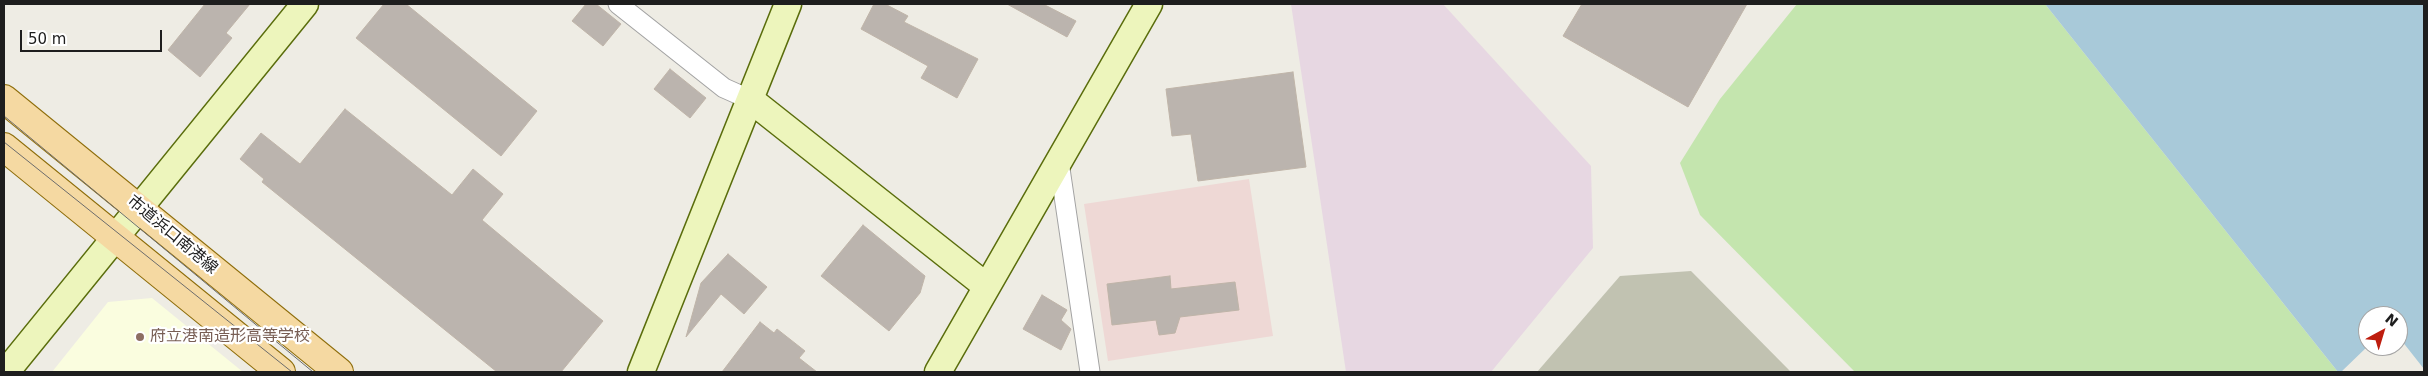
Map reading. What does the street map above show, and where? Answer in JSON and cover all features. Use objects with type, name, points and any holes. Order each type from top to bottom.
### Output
[{"type":"main road","name":"市道浜口南港線","points":[[4,99],[339,372]]},
{"type":"main road","points":[[4,147],[281,372]]},
{"type":"street","points":[[6,372],[305,4]]},
{"type":"street","points":[[618,4],[724,88],[751,100],[986,286]]},
{"type":"street","points":[[641,372],[788,4]]},
{"type":"street","points":[[938,372],[1149,4]]},
{"type":"street","points":[[1059,162],[1090,372]]},
{"type":"shaded area","points":[[1291,4],[1443,4],[1591,166],[1593,248],[1491,372],[1346,372]]},
{"type":"shaded area","points":[[1249,179],[1273,336],[1108,361],[1084,204]]},
{"type":"shaded area","points":[[1691,271],[1791,372],[1537,372],[1620,276]]},
{"type":"shaded area","name":"府立港南造形高等学校","points":[[152,298],[243,372],[52,372],[108,302]]},
{"type":"green space","points":[[1797,4],[2045,4],[2338,372],[1855,372],[1700,215],[1680,163],[1720,99]]},
{"type":"water","points":[[2045,4],[2424,4],[2424,369],[2408,349],[2408,306],[2358,306],[2358,356],[2341,372],[2338,372]]},
{"type":"building","points":[[205,4],[250,4],[226,33],[232,38],[200,77],[168,50]]},
{"type":"building","points":[[384,4],[406,4],[537,111],[501,156],[356,38]]},
{"type":"building","points":[[586,4],[596,4],[621,24],[603,46],[572,21]]},
{"type":"building","points":[[874,4],[885,4],[908,16],[904,22],[978,59],[957,98],[921,78],[928,66],[861,29]]},
{"type":"building","points":[[1007,4],[1043,4],[1076,21],[1067,37]]},
{"type":"building","points":[[1582,4],[1747,4],[1688,107],[1563,36]]},
{"type":"building","points":[[670,69],[706,98],[690,118],[654,89]]},
{"type":"building","points":[[1293,72],[1306,167],[1198,181],[1191,134],[1172,136],[1166,89]]},
{"type":"building","points":[[345,109],[452,195],[473,169],[503,194],[482,220],[603,321],[561,372],[497,372],[262,182],[264,179],[240,159],[261,133],[300,164]]},
{"type":"building","points":[[863,225],[925,276],[920,293],[889,331],[821,276]]},
{"type":"building","points":[[728,254],[767,287],[744,314],[721,294],[686,337],[701,283]]},
{"type":"building","points":[[1170,276],[1171,289],[1235,282],[1239,310],[1180,317],[1175,333],[1159,335],[1156,320],[1112,325],[1107,284]]},
{"type":"building","points":[[1042,295],[1067,310],[1061,320],[1071,329],[1061,350],[1023,329]]},
{"type":"building","points":[[760,322],[774,333],[777,329],[805,351],[799,358],[817,372],[722,372]]},
{"type":"tram line","points":[[4,116],[313,372]]},
{"type":"tram line","points":[[4,142],[292,372]]},
{"type":"place","name":"府立港南造形高等学校","points":[[140,337]]}]
